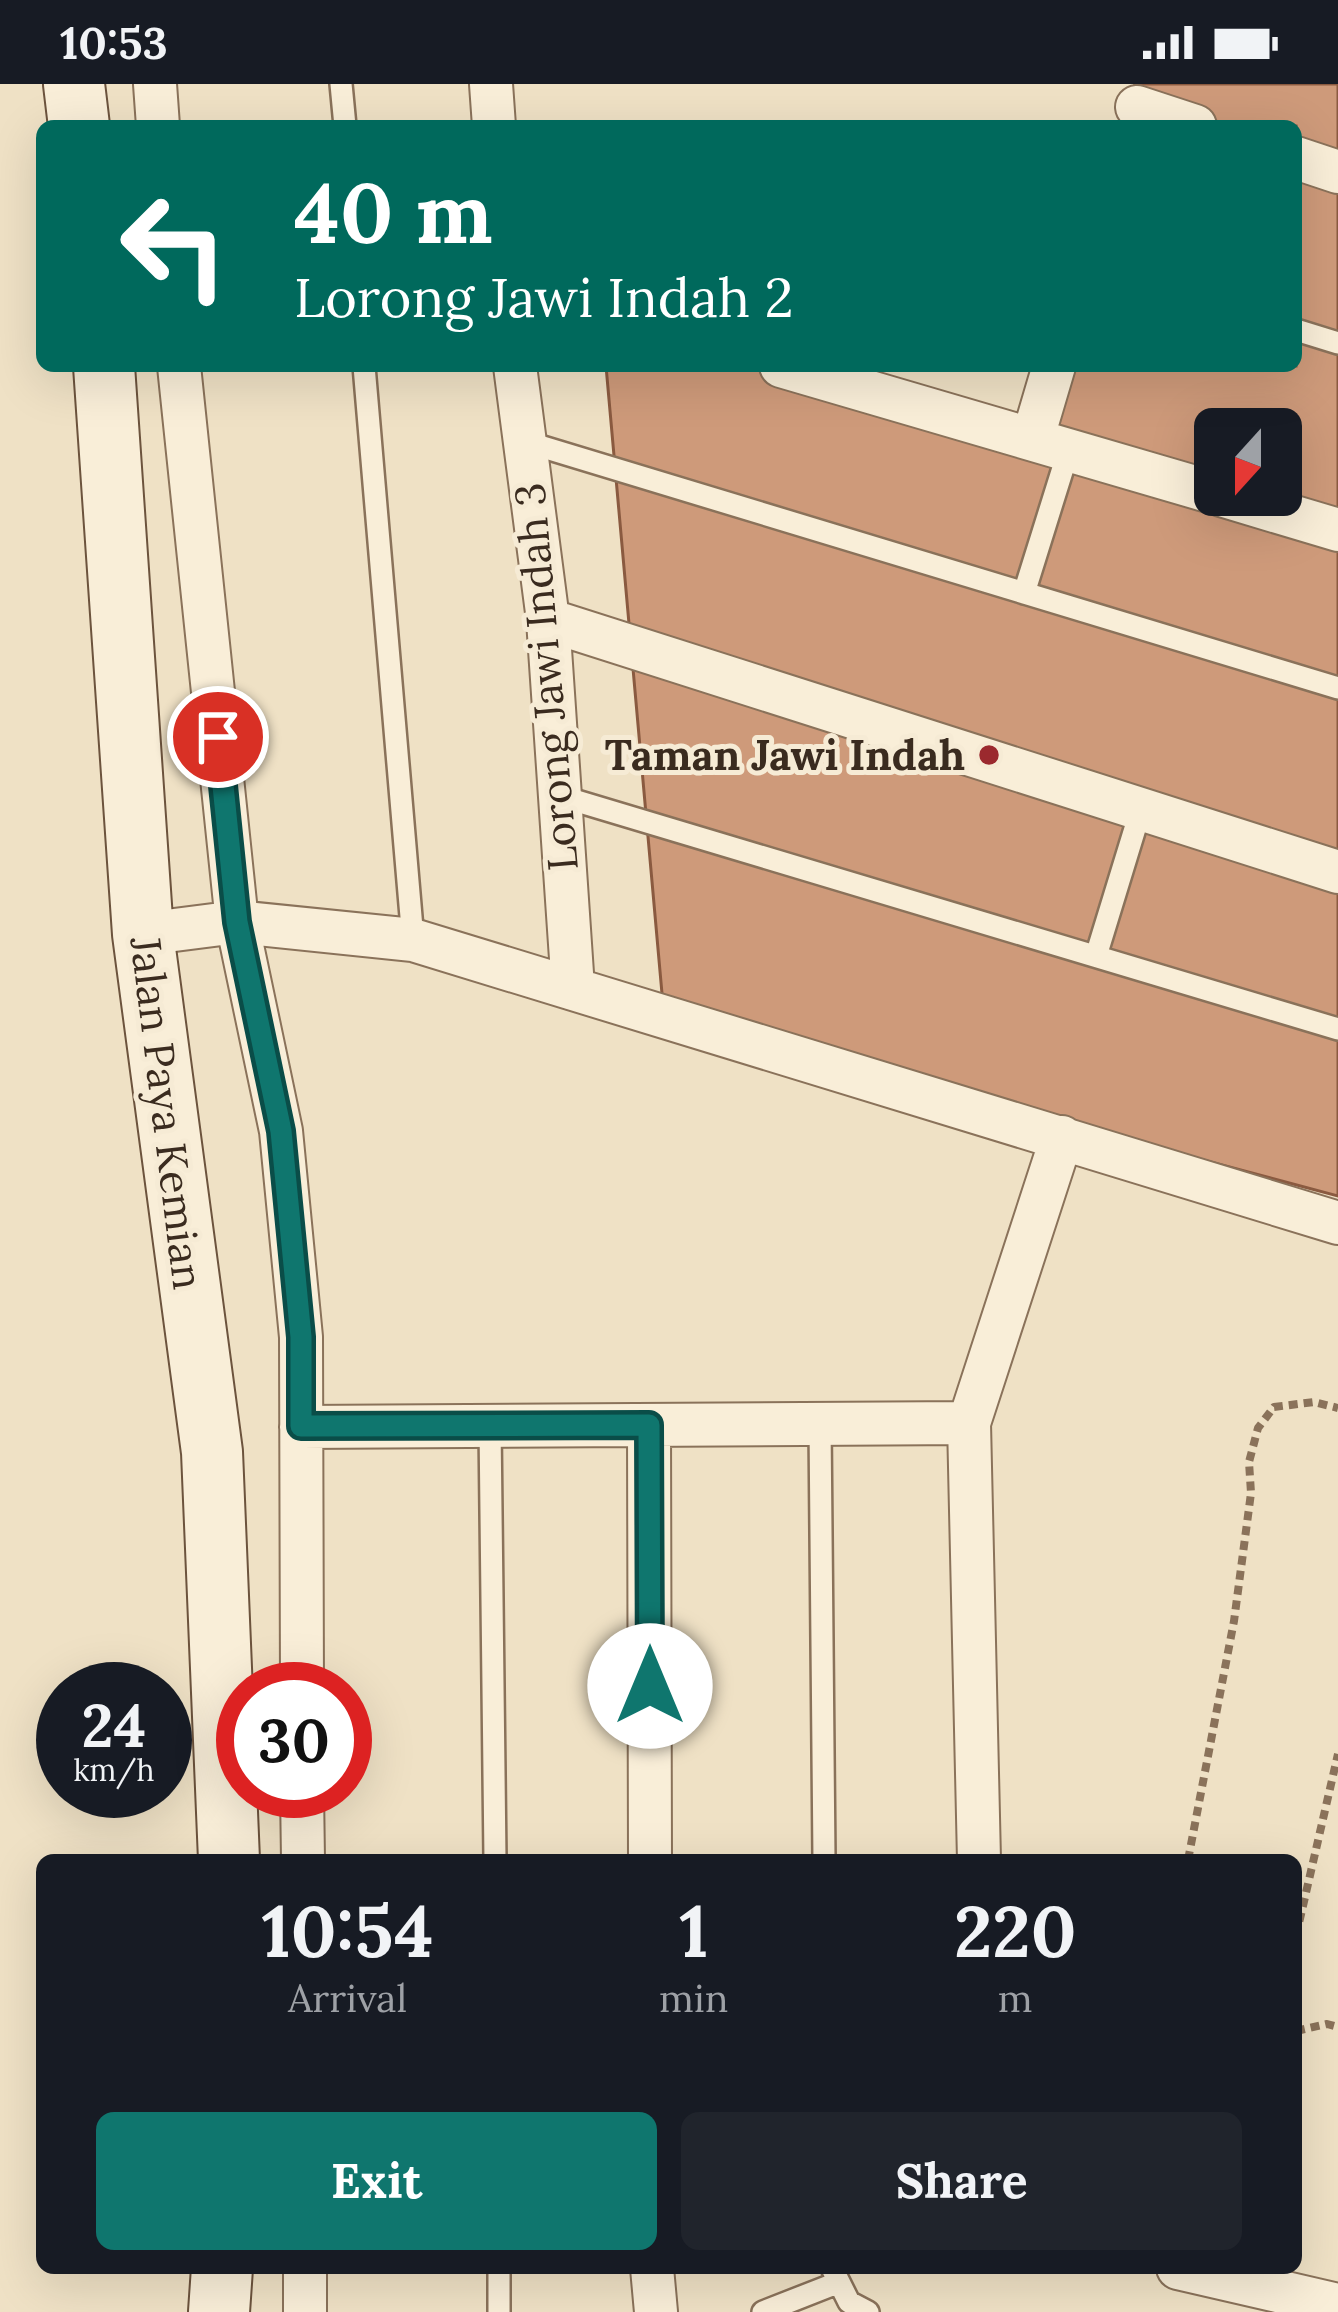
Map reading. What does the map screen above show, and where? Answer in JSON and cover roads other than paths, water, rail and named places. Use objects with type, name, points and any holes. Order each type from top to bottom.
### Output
[{"type":"main road","points":[[74,84],[78,120]]},
{"type":"main road","name":"Jalan Paya Kemian","points":[[104,372],[143,934],[212,1453],[230,1854]]},
{"type":"main road","points":[[219,2312],[222,2274]]},
{"type":"street","points":[[154,84],[157,120]]},
{"type":"street","points":[[491,84],[494,120]]},
{"type":"street","points":[[1137,106],[1178,120]]},
{"type":"street","points":[[1302,160],[1338,172]]},
{"type":"street","points":[[180,372],[237,922],[281,1131],[301,1337],[302,1662]]},
{"type":"street","name":"Lorong Jawi Indah 3","points":[[516,372],[548,620],[573,988]]},
{"type":"street","points":[[802,372],[1194,487]]},
{"type":"street","points":[[1051,443],[1054,372]]},
{"type":"street","points":[[1291,516],[1338,530]]},
{"type":"street","points":[[548,620],[1338,872]]},
{"type":"street","points":[[143,934],[237,922],[413,940],[1338,1223]]},
{"type":"street","points":[[979,1854],[969,1423],[1062,1137]]},
{"type":"street","points":[[301,1426],[969,1423]]},
{"type":"street","points":[[649,1425],[650,1854]]},
{"type":"street","points":[[302,1818],[303,1854]]},
{"type":"street","points":[[304,2274],[305,2312]]},
{"type":"street","points":[[1203,2274],[1338,2306]]},
{"type":"lane","points":[[341,84],[344,120]]},
{"type":"lane","points":[[1302,332],[1338,343]]},
{"type":"lane","points":[[365,372],[413,940]]},
{"type":"lane","points":[[524,441],[1338,688]]},
{"type":"lane","points":[[1024,592],[1051,443]]},
{"type":"lane","points":[[560,796],[1338,1029]]},
{"type":"lane","points":[[1096,956],[1141,809]]},
{"type":"lane","points":[[820,1424],[824,1854]]},
{"type":"lane","points":[[490,1425],[495,1854]]},
{"type":"lane","points":[[499,2274],[499,2312]]},
{"type":"lane","points":[[763,2312],[834,2275],[849,2302],[868,2312]]},
{"type":"place","name":"Taman Jawi Indah","points":[[989,755]]}]
